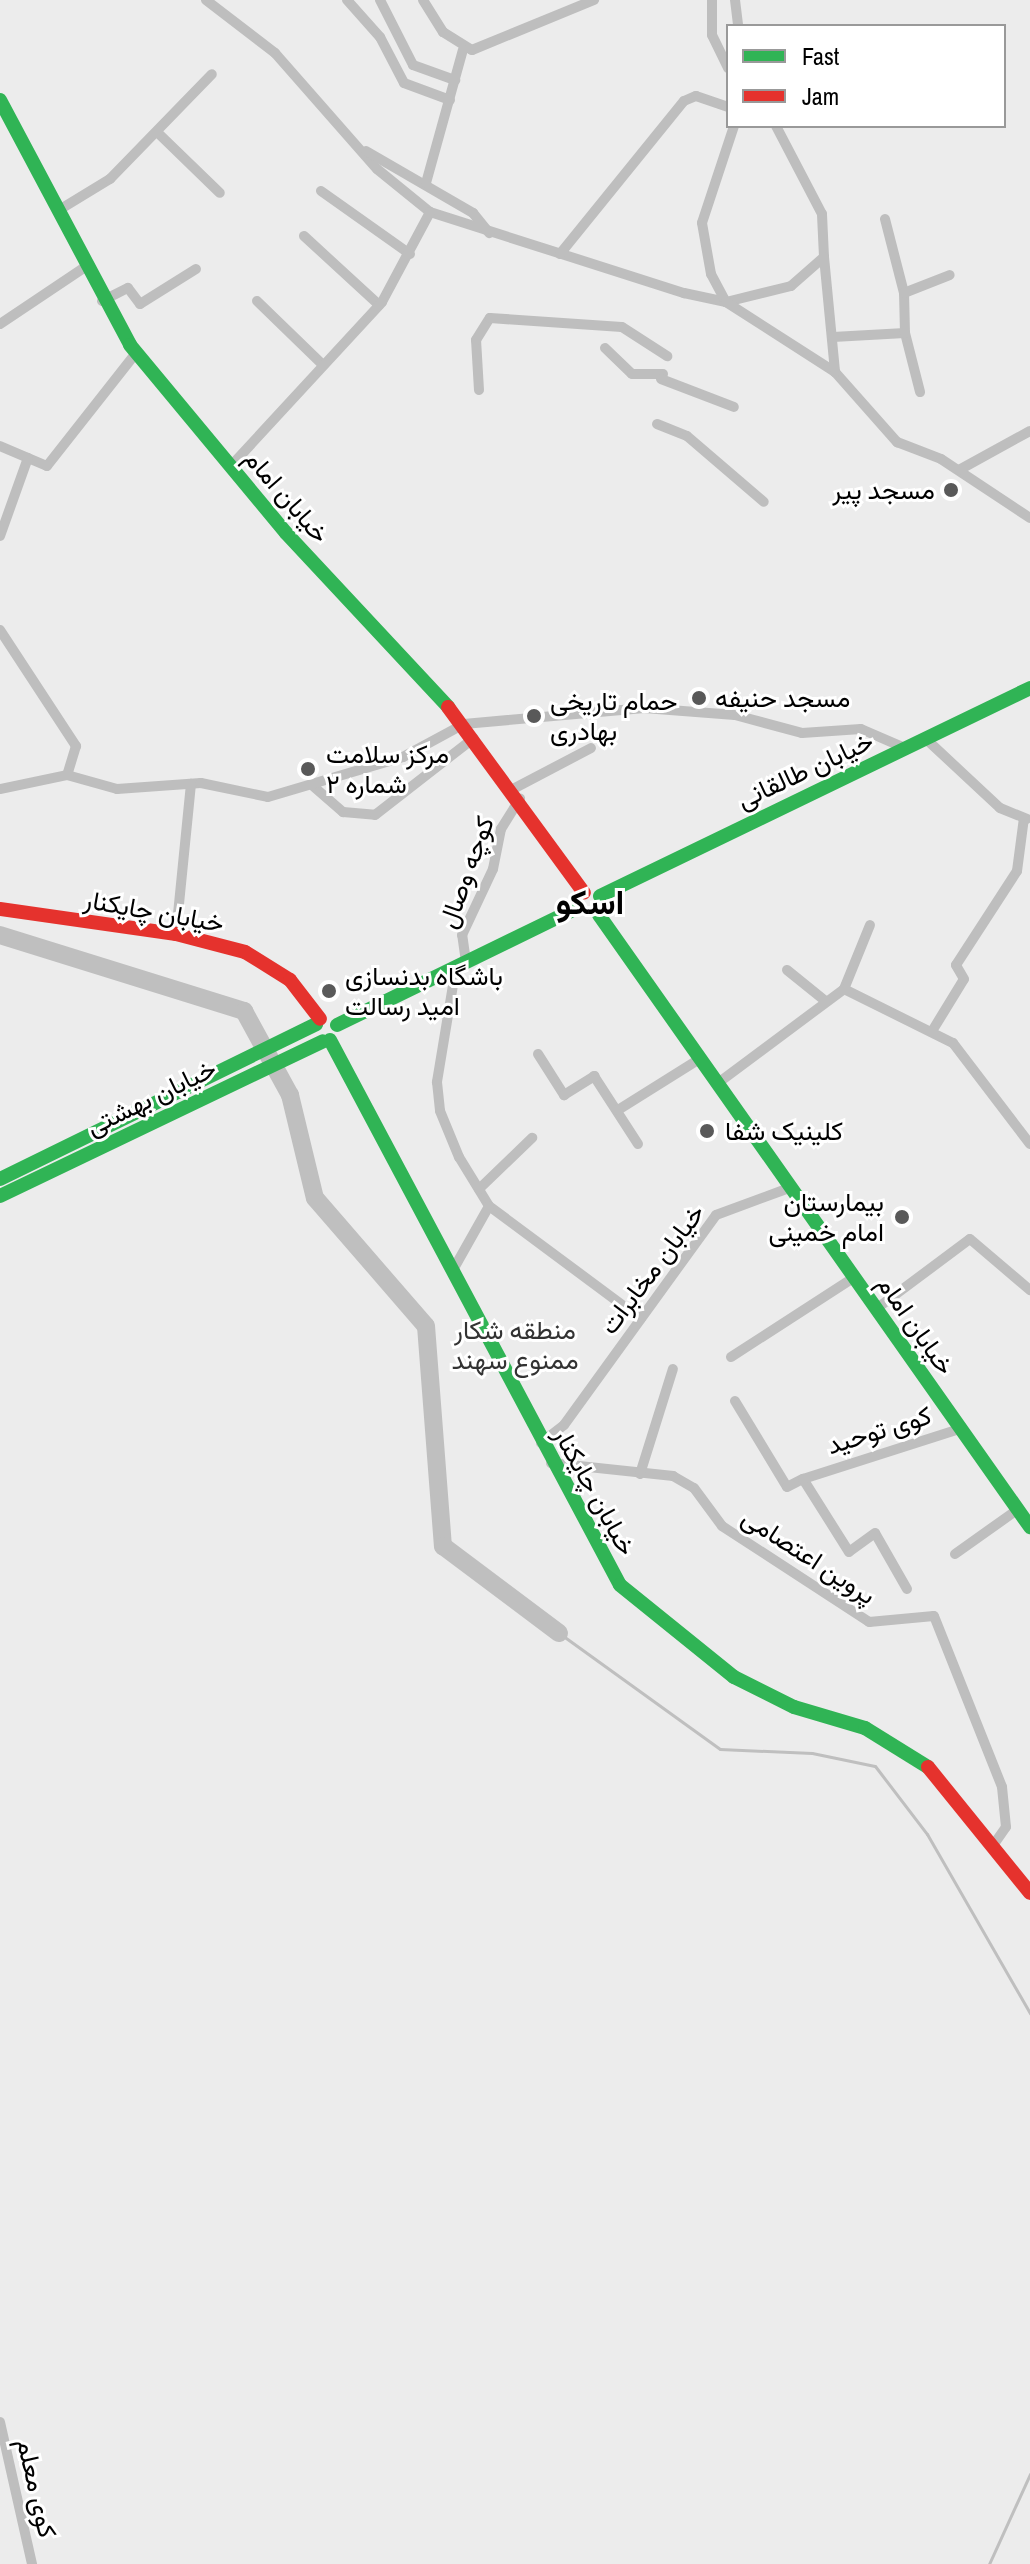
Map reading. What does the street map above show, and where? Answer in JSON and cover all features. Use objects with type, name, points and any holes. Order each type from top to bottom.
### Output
[{"type":"main road","name":"خیابان امام","points":[[0,100],[59,210],[102,301],[136,353],[230,467],[464,724],[517,794],[584,893]]},
{"type":"main road","name":"خیابان طالقانی","points":[[600,896],[1030,688]]},
{"type":"main road","points":[[327,1041],[337,1025],[577,908],[584,893],[600,896],[599,915],[586,917],[577,908]]},
{"type":"main road","name":"خیابان چایکنار","points":[[0,909],[176,934],[270,965],[318,1021],[453,1270],[551,1463],[620,1585],[671,1631],[758,1689],[892,1741],[931,1769],[994,1844],[1030,1893]]},
{"type":"main road","name":"خیابان امام","points":[[599,915],[1030,1527]]},
{"type":"main road","points":[[318,1021],[337,1025]]},
{"type":"main road","name":"خیابان بهشتی","points":[[0,1179],[318,1021]]},
{"type":"main road","name":"خیابان بهشتی","points":[[0,1196],[327,1041]]},
{"type":"street","points":[[206,0],[275,53],[366,151],[430,212],[489,233],[726,302],[835,372],[897,442],[959,470],[1030,518]]},
{"type":"street","points":[[347,0],[380,37],[404,83],[450,100]]},
{"type":"street","points":[[380,0],[413,65],[455,80]]},
{"type":"street","points":[[423,0],[463,50]]},
{"type":"street","points":[[463,50],[594,0]]},
{"type":"street","points":[[712,0],[712,35],[726,64]]},
{"type":"street","points":[[735,0],[738,24]]},
{"type":"street","points":[[426,183],[463,50]]},
{"type":"street","points":[[59,210],[110,179],[212,74]]},
{"type":"street","points":[[560,254],[684,101],[696,96],[726,106]]},
{"type":"street","points":[[726,302],[711,274],[702,223],[733,128]]},
{"type":"street","points":[[777,128],[822,214],[835,372]]},
{"type":"street","points":[[158,133],[220,193]]},
{"type":"street","points":[[366,151],[473,213],[489,233]]},
{"type":"street","points":[[321,191],[410,254]]},
{"type":"street","points":[[230,467],[379,305],[410,254],[430,212]]},
{"type":"street","points":[[885,219],[904,293],[905,333],[920,392]]},
{"type":"street","points":[[304,236],[379,305]]},
{"type":"street","points":[[726,302],[791,286],[824,257]]},
{"type":"street","points":[[0,324],[85,267]]},
{"type":"street","points":[[102,301],[128,288],[140,304],[196,269]]},
{"type":"street","points":[[904,293],[950,275]]},
{"type":"street","points":[[257,301],[322,364]]},
{"type":"street","points":[[479,390],[476,340],[490,318],[622,327],[667,356]]},
{"type":"street","points":[[833,337],[905,333]]},
{"type":"street","points":[[605,348],[632,374],[662,376],[734,407]]},
{"type":"street","points":[[0,446],[47,466],[54,461],[136,353]]},
{"type":"street","points":[[657,424],[687,436],[764,502]]},
{"type":"street","points":[[959,470],[1030,431]]},
{"type":"street","points":[[0,536],[28,458]]},
{"type":"street","points":[[0,630],[76,746],[67,775]]},
{"type":"street","points":[[0,789],[67,775],[117,789],[191,784],[268,797],[403,757],[464,724],[644,708],[735,715],[802,733],[861,729],[907,749]]},
{"type":"street","points":[[313,786],[343,812],[375,815],[474,738]]},
{"type":"street","points":[[926,739],[1000,808],[1027,819],[1017,871],[956,965],[964,979],[934,1028]]},
{"type":"street","points":[[517,794],[591,748]]},
{"type":"street","points":[[176,934],[191,784]]},
{"type":"street","name":"کوچه وصال","points":[[489,1206],[440,1111],[461,964],[462,935],[493,869],[501,829],[517,794]]},
{"type":"street","points":[[718,1083],[824,1000],[844,989],[870,925]]},
{"type":"street","points":[[787,970],[824,1000]]},
{"type":"street","points":[[844,989],[934,1028],[1029,1139]]},
{"type":"street","points":[[538,1054],[564,1095],[594,1076],[638,1144]]},
{"type":"street","points":[[618,1110],[701,1058]]},
{"type":"street","points":[[479,1189],[532,1138]]},
{"type":"street","name":"خیابان مخابرات","points":[[541,1443],[564,1425],[716,1215],[789,1188]]},
{"type":"street","points":[[453,1270],[489,1206],[641,1319]]},
{"type":"street","points":[[876,1309],[970,1239],[1030,1290]]},
{"type":"street","points":[[731,1357],[853,1278]]},
{"type":"street","points":[[640,1474],[673,1369]]},
{"type":"street","points":[[735,1401],[787,1487],[803,1479]]},
{"type":"street","name":"کوی توحید","points":[[907,1589],[875,1533],[849,1552],[803,1479],[960,1429]]},
{"type":"street","name":"پروین اعتصامی","points":[[551,1463],[673,1476],[694,1488],[722,1526],[869,1622],[922,1612],[947,1635],[1002,1787],[1006,1827],[994,1844]]},
{"type":"street","points":[[955,1554],[1017,1510]]},
{"type":"street","name":"کوی معلم","points":[[0,2422],[32,2564]]},
{"type":"green space","name":"منطقه شکار ممنوع سهند","points":[[0,0],[1030,0],[1030,2564],[0,2564]]},
{"type":"waterway","points":[[0,935],[244,1011],[290,1095],[315,1198],[426,1326],[443,1546],[559,1633]]},
{"type":"waterway","points":[[559,1633],[720,1749],[812,1753],[875,1766],[927,1834],[1030,2013]]},
{"type":"waterway","points":[[989,2564],[1030,2474]]},
{"type":"traffic: fast","points":[[0,100],[130,345],[286,533],[448,707]]},
{"type":"traffic: fast","points":[[600,896],[1030,688]]},
{"type":"traffic: fast","points":[[337,1025],[577,908]]},
{"type":"traffic: fast","points":[[599,915],[1030,1527]]},
{"type":"traffic: fast","points":[[0,1179],[316,1024]]},
{"type":"traffic: fast","points":[[330,1040],[620,1585],[734,1677],[794,1707],[865,1728],[928,1767]]},
{"type":"traffic: fast","points":[[0,1196],[323,1041]]},
{"type":"traffic: jam","points":[[448,707],[584,893]]},
{"type":"traffic: jam","points":[[0,909],[176,934],[245,952],[290,980],[320,1019]]},
{"type":"traffic: jam","points":[[928,1767],[1030,1893]]},
{"type":"place","name":"مسجد پیر","points":[[951,490]]},
{"type":"place","name":"مسجد حنیفه","points":[[699,698]]},
{"type":"place","name":"حمام تاریخی بهادری","points":[[534,716]]},
{"type":"place","name":"مرکز سلامت شماره ۲","points":[[308,769]]},
{"type":"place","name":"باشگاه بدنسازی امید رسالت","points":[[329,991]]},
{"type":"place","name":"کلینیک شفا","points":[[707,1131]]},
{"type":"place","name":"بیمارستان امام خمینی","points":[[902,1217]]},
{"type":"district","name":"اسکو","points":[[590,903]]}]
